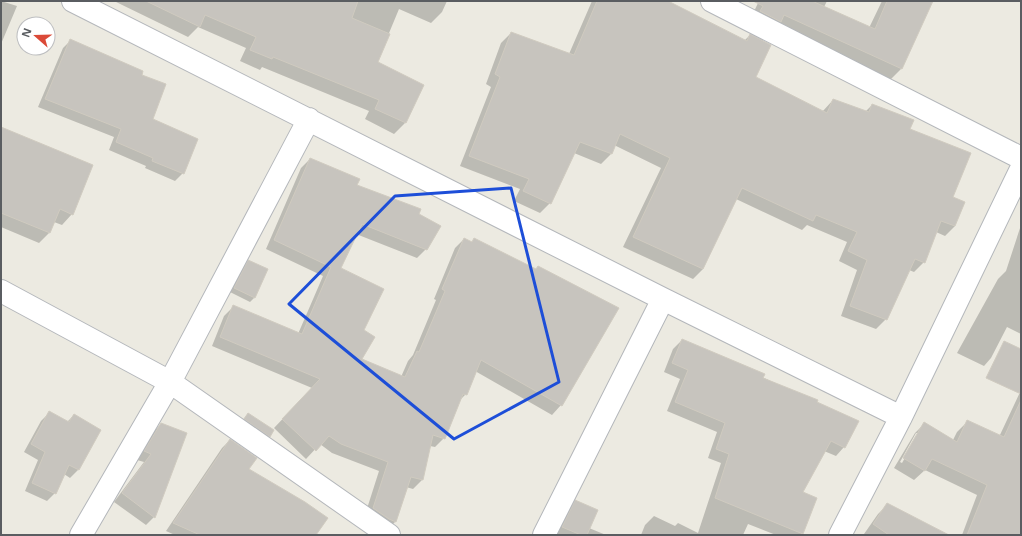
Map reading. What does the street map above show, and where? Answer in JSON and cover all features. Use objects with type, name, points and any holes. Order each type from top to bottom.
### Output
[{"type":"street","points":[[73,1],[663,299],[901,417]]},
{"type":"street","points":[[712,1],[1021,158]]},
{"type":"street","points":[[81,535],[170,382],[309,119]]},
{"type":"street","points":[[840,535],[901,417],[1021,169]]},
{"type":"street","points":[[1,291],[170,382],[389,535]]},
{"type":"street","points":[[544,535],[663,299]]},
{"type":"highlighted area","points":[[511,188],[559,382],[454,439],[289,304],[395,196]]},
{"type":"building","points":[[146,1],[358,1],[352,18],[390,34],[378,62],[424,85],[406,123],[375,109],[379,100],[273,57],[272,59],[250,50],[256,37],[205,15],[200,27]]},
{"type":"building","points":[[597,1],[668,1],[747,41],[750,34],[771,45],[756,77],[827,113],[833,99],[869,112],[872,104],[914,120],[910,129],[971,153],[953,197],[965,202],[955,226],[941,221],[925,263],[915,259],[887,320],[850,306],[867,260],[848,251],[857,232],[816,215],[813,221],[742,188],[703,269],[633,237],[670,158],[620,134],[612,154],[580,142],[551,204],[523,191],[529,179],[469,156],[500,77],[495,74],[511,32],[574,55]]},
{"type":"building","points":[[753,1],[812,1],[875,29],[887,1],[933,1],[902,69],[784,15],[781,22],[760,11],[763,6]]},
{"type":"building","points":[[70,39],[143,71],[142,75],[166,84],[153,119],[198,139],[184,174],[152,161],[153,158],[116,142],[121,129],[45,99]]},
{"type":"building","points":[[1,127],[93,165],[73,215],[60,209],[50,233],[1,213]]},
{"type":"building","points":[[310,158],[360,179],[357,185],[421,209],[419,214],[441,226],[427,250],[362,224],[341,268],[384,289],[364,330],[375,337],[362,359],[405,377],[417,351],[419,352],[445,291],[442,289],[464,238],[472,242],[474,238],[536,269],[538,266],[619,308],[562,406],[481,360],[467,395],[463,394],[445,439],[433,435],[423,480],[411,477],[396,522],[373,508],[388,462],[341,444],[329,436],[316,451],[282,419],[320,379],[220,337],[233,305],[302,334],[331,267],[274,240]]},
{"type":"building","points":[[248,260],[268,269],[255,298],[234,288]]},
{"type":"building","points":[[682,339],[765,374],[763,378],[818,400],[817,402],[859,421],[845,448],[831,441],[803,492],[817,498],[803,534],[715,498],[729,454],[716,449],[725,423],[675,402],[688,370],[672,363]]},
{"type":"building","points":[[1004,341],[1021,349],[1021,394],[986,378]]},
{"type":"building","points":[[1021,400],[1021,535],[967,535],[987,485],[932,459],[925,471],[903,458],[924,422],[957,442],[967,420],[1004,437]]},
{"type":"building","points":[[49,411],[69,422],[74,414],[101,430],[79,470],[69,465],[56,494],[32,483],[45,452],[31,444]]},
{"type":"building","points":[[248,413],[274,430],[270,437],[244,419]]},
{"type":"building","points":[[161,423],[187,433],[155,518],[122,493],[151,454],[144,451]]},
{"type":"building","points":[[230,439],[257,458],[249,469],[305,502],[328,518],[316,535],[200,535],[173,523]]},
{"type":"building","points":[[575,500],[598,510],[587,535],[581,535],[562,527]]},
{"type":"building","points":[[887,503],[949,535],[889,535],[873,524]]}]
